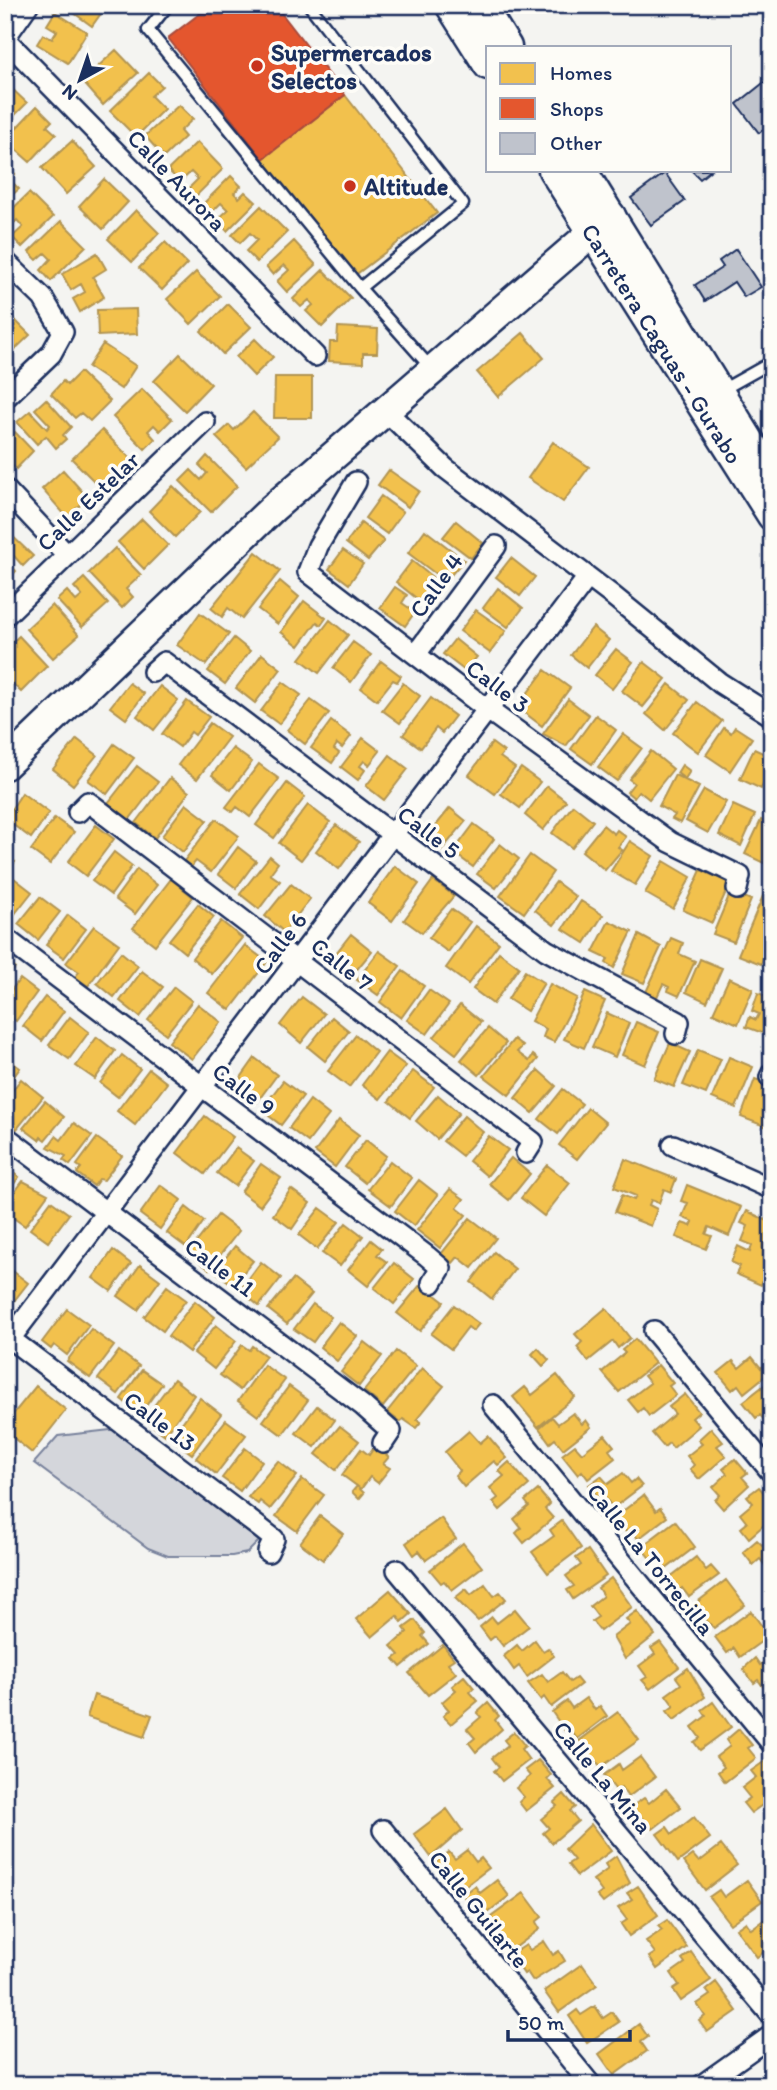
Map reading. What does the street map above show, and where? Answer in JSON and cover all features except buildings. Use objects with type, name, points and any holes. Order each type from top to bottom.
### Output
[{"type":"street","points":[[5,39],[28,5]]},
{"type":"street","points":[[450,5],[486,62]]},
{"type":"street","points":[[481,5],[506,46]]},
{"type":"street","name":"Calle Aurora","points":[[5,39],[314,356]]},
{"type":"street","name":"Carretera Caguas - Gurabo","points":[[555,172],[602,224],[710,398],[772,516]]},
{"type":"street","name":"Carretera Caguas - Gurabo","points":[[583,172],[602,224]]},
{"type":"street","points":[[5,765],[273,508],[384,409],[602,224]]},
{"type":"street","points":[[5,261],[43,299],[63,332],[54,349],[5,398]]},
{"type":"street","name":"Carretera Caguas - Gurabo","points":[[710,398],[772,477]]},
{"type":"street","points":[[384,409],[445,468],[588,577],[720,683],[772,716]]},
{"type":"street","name":"Calle Estelar","points":[[5,616],[205,422]]},
{"type":"street","name":"Calle 3","points":[[356,482],[318,546],[308,572],[488,710],[670,842],[740,876],[737,889]]},
{"type":"street","points":[[5,489],[67,555]]},
{"type":"street","name":"Calle 4","points":[[416,654],[496,546]]},
{"type":"street","name":"Calle 6","points":[[8,1337],[298,961],[588,577]]},
{"type":"street","name":"Calle 5","points":[[153,671],[164,662],[546,950],[679,1022],[676,1034]]},
{"type":"street","name":"Calle 7","points":[[78,812],[88,802],[298,961],[533,1142],[526,1153]]},
{"type":"street","name":"Calle 9","points":[[5,938],[427,1256],[441,1268],[432,1283]]},
{"type":"street","name":"Calle 11","points":[[5,1136],[363,1406],[391,1431],[383,1443]]},
{"type":"street","points":[[673,1145],[772,1189]]},
{"type":"street","points":[[654,1331],[772,1473]]},
{"type":"street","name":"Calle 13","points":[[8,1337],[274,1539],[268,1552]]},
{"type":"street","name":"Calle La Torrecilla","points":[[493,1405],[772,1744]]},
{"type":"street","name":"Calle La Mina","points":[[397,1570],[772,2016]]},
{"type":"street","name":"Calle Guilarte","points":[[383,1830],[590,2085]]},
{"type":"street","points":[[702,2085],[772,2035]]},
{"type":"lane","points":[[168,5],[148,30],[360,288],[431,369]]},
{"type":"lane","points":[[309,5],[463,204],[360,288]]},
{"type":"lane","points":[[710,398],[772,362]]},
{"type":"shaded area","points":[[119,1429],[259,1541],[247,1553],[232,1556],[168,1556],[148,1548],[34,1463],[58,1436]]},
{"type":"place","name":"Supermercados Selectos","points":[[257,66]]},
{"type":"place","name":"Altitude","points":[[350,186]]}]
